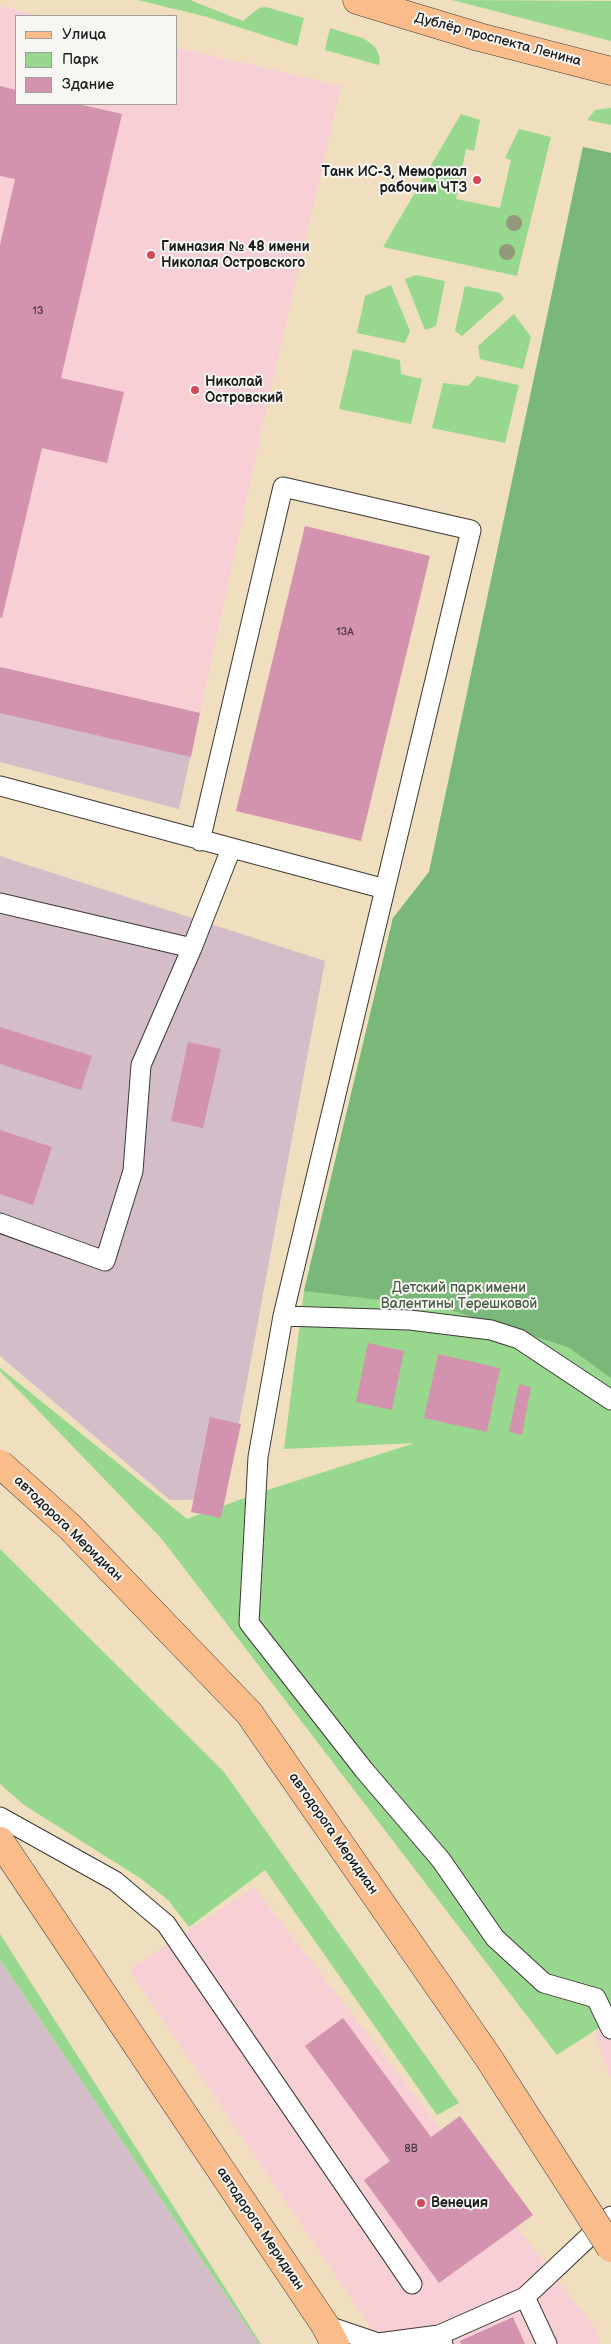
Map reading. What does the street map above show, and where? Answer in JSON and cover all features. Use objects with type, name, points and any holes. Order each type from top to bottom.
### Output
[{"type":"main road","name":"Дублёр проспекта Ленина","points":[[357,0],[479,37],[611,71]]},
{"type":"main road","name":"автодорога Меридиан","points":[[0,1464],[70,1527],[249,1713],[488,2058],[611,2248]]},
{"type":"main road","name":"автодорога Меридиан","points":[[0,1841],[330,2334]]},
{"type":"lane","points":[[200,840],[282,487],[471,530],[283,1316],[258,1457],[249,1623],[364,1770],[441,1860],[495,1938],[544,1983],[596,1998],[611,2029]]},
{"type":"lane","points":[[0,786],[384,889]]},
{"type":"lane","points":[[0,1223],[105,1260],[133,1171],[141,1065],[192,948],[231,849]]},
{"type":"lane","points":[[0,903],[192,948]]},
{"type":"lane","points":[[283,1316],[410,1320],[491,1330],[519,1339],[611,1400]]},
{"type":"lane","points":[[0,1817],[116,1881],[166,1924],[412,2284]]},
{"type":"lane","points":[[330,2334],[378,2343],[441,2340],[525,2297],[611,2216]]},
{"type":"lane","points":[[525,2297],[547,2344]]},
{"type":"shaded area","name":"Гимназия № 48 имени Николая Островского","points":[[0,6],[39,15],[15,15],[15,105],[178,105],[178,47],[341,86],[267,406],[200,713],[0,667]]},
{"type":"shaded area","points":[[0,667],[200,713],[179,809],[0,762]]},
{"type":"shaded area","points":[[0,856],[325,961],[225,1499],[170,1500],[0,1356]]},
{"type":"shaded area","points":[[254,1887],[598,2332],[599,2344],[382,2344],[129,1970]]},
{"type":"shaded area","points":[[0,1960],[259,2344],[0,2344]]},
{"type":"shaded area","points":[[611,2020],[611,2078],[594,2033]]},
{"type":"green space","points":[[138,0],[190,0],[243,21],[259,8],[266,7],[304,18],[297,46],[207,17]]},
{"type":"green space","points":[[452,0],[611,1],[611,41]]},
{"type":"green space","points":[[330,28],[365,39],[376,48],[380,58],[379,65],[325,50]]},
{"type":"green space","points":[[611,108],[611,125],[587,120],[595,110]]},
{"type":"green space","points":[[461,114],[480,120],[474,151],[466,149],[456,199],[500,208],[511,160],[505,158],[519,129],[551,137],[517,276],[383,247]]},
{"type":"green space","points":[[583,147],[611,153],[611,2020],[557,2055],[161,1538],[0,1371],[0,1368],[187,1519],[261,1492],[415,1443],[284,1449],[304,1291],[393,918],[429,872]]},
{"type":"green space","name":"Детский парк имени Валентины Терешковой","points":[[583,147],[611,153],[611,1378],[568,1347],[441,1307],[304,1291],[393,918],[429,872]]},
{"type":"green space","points":[[416,275],[445,281],[436,326],[425,330],[405,279]]},
{"type":"green space","points":[[391,285],[410,331],[405,343],[357,333],[365,296]]},
{"type":"green space","points":[[465,286],[500,293],[504,299],[462,336],[455,331]]},
{"type":"green space","points":[[514,314],[531,337],[523,369],[480,359],[478,346]]},
{"type":"green space","points":[[353,349],[400,360],[401,374],[422,379],[411,424],[339,409]]},
{"type":"green space","points":[[477,376],[519,385],[505,443],[432,428],[443,383],[468,386]]},
{"type":"green space","points":[[0,1549],[224,1772],[459,2103],[437,2115],[265,1870],[189,1927],[168,1900],[140,1878],[24,1805],[0,1784]]},
{"type":"green space","points":[[0,1934],[261,2344],[259,2344],[0,1960]]},
{"type":"building","points":[[0,86],[15,90],[15,105],[82,105],[122,114],[61,378],[124,392],[107,463],[42,448],[2,618],[0,617],[0,245],[15,179],[0,176]]},
{"type":"building","points":[[305,526],[430,556],[361,841],[236,811]]},
{"type":"building","points":[[0,667],[200,713],[191,757],[0,713]]},
{"type":"building","points":[[0,1027],[92,1056],[81,1090],[0,1064]]},
{"type":"building","points":[[188,1042],[221,1049],[203,1128],[171,1121]]},
{"type":"building","points":[[0,1130],[52,1147],[33,1205],[0,1194]]},
{"type":"building","points":[[368,1343],[404,1351],[392,1410],[356,1402]]},
{"type":"building","points":[[438,1354],[500,1368],[487,1432],[424,1418]]},
{"type":"building","points":[[519,1384],[531,1387],[522,1435],[509,1432]]},
{"type":"building","points":[[210,1417],[241,1424],[221,1518],[191,1512]]},
{"type":"building","points":[[343,2018],[431,2137],[460,2116],[533,2215],[439,2283],[364,2180],[390,2161],[305,2046]]},
{"type":"building","points":[[513,2317],[525,2344],[461,2344],[460,2341]]},
{"type":"place","name":"Танк ИС-3, Мемориал рабочим ЧТЗ","points":[[477,180]]},
{"type":"place","name":"Гимназия № 48 имени Николая Островского","points":[[151,255]]},
{"type":"place","name":"Николай Островский","points":[[195,390]]},
{"type":"place","name":"Венеция","points":[[421,2203]]}]
